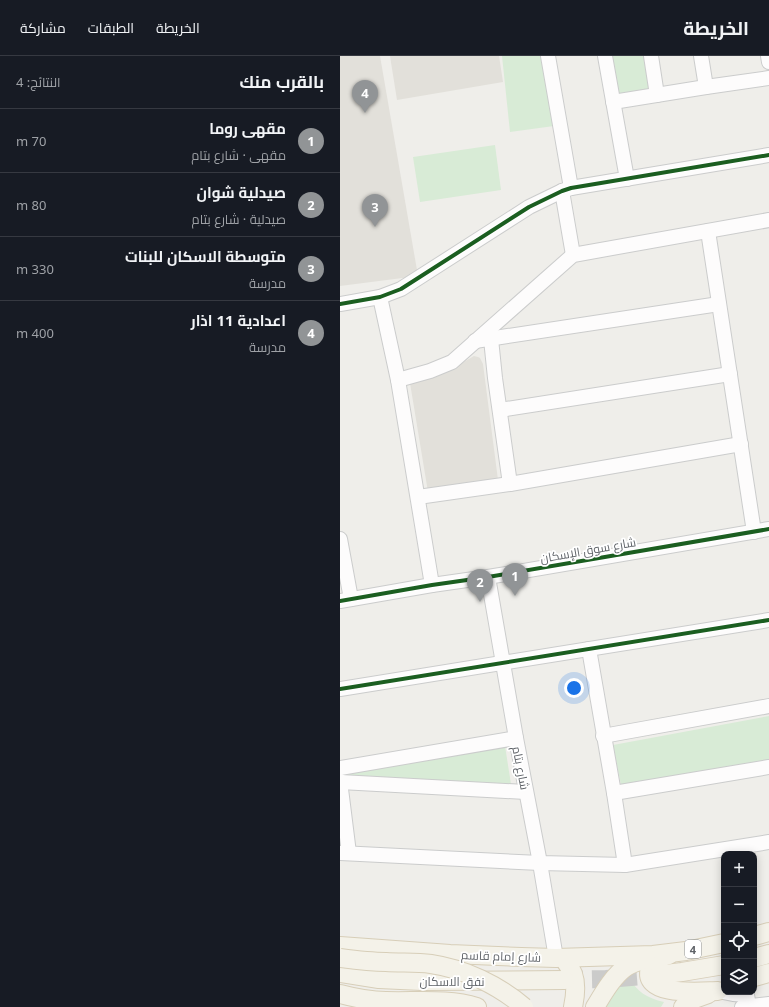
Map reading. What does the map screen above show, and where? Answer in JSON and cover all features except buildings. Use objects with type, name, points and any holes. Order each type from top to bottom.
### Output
[{"type":"main road","points":[[757,935],[769,932]]},
{"type":"main road","name":"4","points":[[663,954],[721,944]]},
{"type":"main road","name":"شارع إمام قاسم","points":[[340,946],[521,958],[645,956],[663,954]]},
{"type":"main road","points":[[686,951],[663,957],[654,962],[649,971],[652,982],[661,988],[672,991],[721,990]]},
{"type":"main road","points":[[595,1007],[610,984],[627,966],[638,961],[663,954]]},
{"type":"main road","points":[[757,957],[769,954]]},
{"type":"main road","points":[[340,958],[383,962],[424,963],[453,969],[469,974],[491,985],[510,996],[524,1007]]},
{"type":"main road","points":[[556,958],[568,965],[573,973],[575,991],[573,1007]]},
{"type":"main road","points":[[658,975],[721,966]]},
{"type":"main road","name":"نفق الاسكان","points":[[340,973],[379,979],[422,981],[565,980]]},
{"type":"main road","points":[[757,977],[769,973]]},
{"type":"main road","points":[[684,1006],[695,998],[721,990]]},
{"type":"main road","points":[[340,994],[374,1000],[444,1002],[477,1007]]},
{"type":"street","points":[[548,56],[566,190],[573,256]]},
{"type":"street","points":[[605,56],[627,179]]},
{"type":"street","points":[[651,56],[657,95]]},
{"type":"street","points":[[701,56],[706,87]]},
{"type":"street","points":[[768,56],[769,62]]},
{"type":"street","points":[[613,102],[769,78]]},
{"type":"street","points":[[340,304],[380,297],[401,289],[529,206],[566,190],[769,155]]},
{"type":"street","points":[[398,380],[430,371],[452,362],[573,256],[769,220]]},
{"type":"street","points":[[708,231],[754,532]]},
{"type":"street","points":[[380,297],[398,380],[432,585]]},
{"type":"street","points":[[475,341],[719,304]]},
{"type":"street","points":[[491,338],[510,484]]},
{"type":"street","points":[[500,410],[730,374]]},
{"type":"street","points":[[418,498],[510,484],[741,444]]},
{"type":"street","name":"شارع سوق الإسكان","points":[[345,600],[769,529]]},
{"type":"street","points":[[340,539],[345,600]]},
{"type":"street","name":"شارع بتام","points":[[488,577],[556,958]]},
{"type":"street","points":[[340,689],[769,620]]},
{"type":"street","points":[[589,649],[625,865]]},
{"type":"street","points":[[603,736],[769,706]]},
{"type":"street","points":[[340,768],[516,738]]},
{"type":"street","points":[[614,793],[769,767]]},
{"type":"street","points":[[526,792],[340,781],[345,853],[540,863],[625,865],[769,842]]},
{"type":"street","points":[[734,995],[746,1003],[769,1004]]},
{"type":"shaded area","points":[[340,56],[380,56],[418,276],[340,286]]},
{"type":"shaded area","points":[[390,56],[499,56],[503,82],[397,100]]},
{"type":"shaded area","points":[[474,356],[480,358],[483,364],[498,480],[428,492],[410,383],[455,367]]},
{"type":"green space","points":[[502,56],[544,56],[554,126],[510,132]]},
{"type":"green space","points":[[613,56],[645,56],[650,90],[618,95]]},
{"type":"green space","points":[[495,145],[501,190],[420,202],[413,157]]},
{"type":"green space","points":[[769,716],[769,760],[621,785],[613,745]]},
{"type":"green space","points":[[505,746],[511,784],[344,775]]},
{"type":"green space","points":[[629,977],[635,987],[643,994],[652,999],[664,1002],[661,1007],[604,1007],[608,999]]},
{"type":"tunnel","points":[[565,980],[606,979],[658,975]]},
{"type":"cycle path","points":[[340,304],[380,297],[401,289],[529,207],[562,191],[571,188],[769,155]]},
{"type":"cycle path","points":[[340,601],[769,529]]},
{"type":"cycle path","points":[[340,689],[769,620]]},
{"type":"place","name":"اعدادية 11 اذار","points":[[365,113]]},
{"type":"place","name":"متوسطة الاسكان للبنات","points":[[375,227]]},
{"type":"place","name":"مقهى روما","points":[[515,596]]},
{"type":"place","name":"صيدلية شوان","points":[[480,602]]}]
